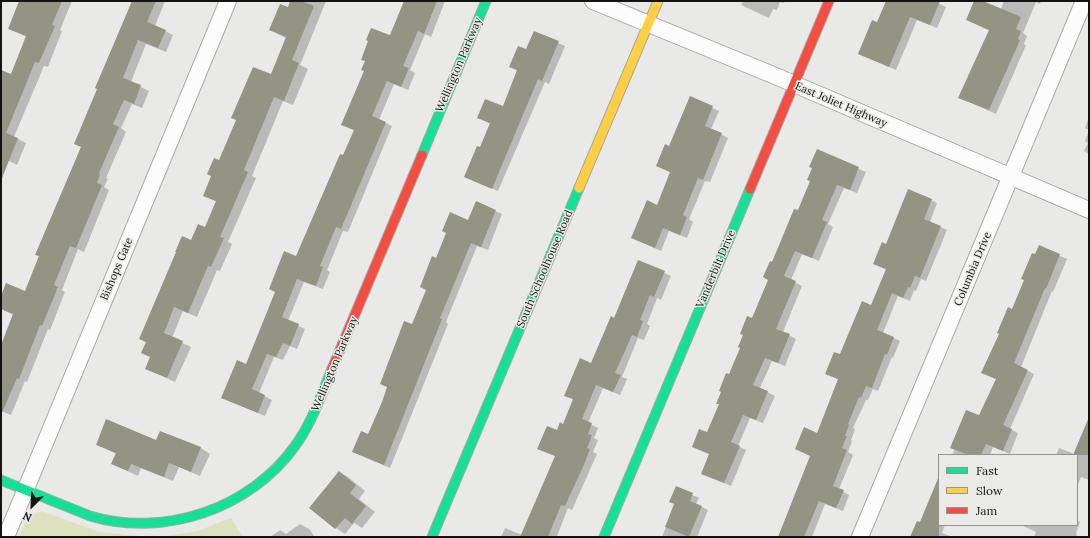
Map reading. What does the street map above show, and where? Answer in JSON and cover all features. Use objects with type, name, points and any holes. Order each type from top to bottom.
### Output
[{"type":"street","name":"Bishops Gate","points":[[6,537],[228,1]]},
{"type":"street","name":"Wellington Parkway","points":[[1,480],[99,519],[124,523],[155,524],[181,521],[206,515],[234,502],[250,492],[274,472],[291,453],[304,433],[314,413],[486,1]]},
{"type":"street","name":"East Joliet Highway","points":[[593,1],[1089,210]]},
{"type":"street","name":"South Schoolhouse Road","points":[[432,537],[658,1]]},
{"type":"street","name":"Vanderbilt Drive","points":[[604,537],[829,1]]},
{"type":"street","name":"Columbia Drive","points":[[860,537],[1084,1]]},
{"type":"green space","points":[[42,511],[99,532],[153,537],[19,537],[27,521]]},
{"type":"green space","points":[[231,518],[243,537],[158,537],[198,531]]},
{"type":"building","points":[[19,1],[62,1],[52,25],[55,26],[39,63],[35,62],[6,133],[18,138],[2,178],[1,70],[11,74],[26,36],[8,29]]},
{"type":"building","points":[[132,1],[156,1],[147,22],[166,30],[158,48],[138,40],[123,78],[141,85],[134,104],[124,100],[113,124],[119,127],[99,173],[97,183],[102,185],[76,248],[70,246],[54,285],[58,287],[42,326],[40,325],[19,379],[17,378],[1,415],[1,345],[13,314],[1,309],[1,296],[6,283],[25,291],[39,256],[35,255],[81,147],[74,144],[97,89],[95,88]]},
{"type":"building","points":[[290,1],[301,1],[314,6],[292,60],[299,63],[284,101],[274,97],[244,170],[248,172],[220,237],[224,238],[211,267],[208,266],[188,313],[174,307],[164,333],[183,341],[167,378],[145,369],[150,357],[141,353],[146,342],[139,339],[182,236],[191,240],[198,224],[205,227],[216,201],[203,196],[211,176],[207,174],[214,158],[219,160],[236,120],[231,118],[253,67],[271,74],[286,37],[269,30],[280,4],[288,7]]},
{"type":"building","points":[[404,1],[437,1],[424,34],[418,31],[403,66],[409,68],[401,87],[387,81],[372,116],[386,122],[341,229],[336,227],[320,266],[323,267],[316,286],[297,279],[282,317],[299,324],[290,346],[283,343],[276,357],[267,354],[252,389],[265,395],[258,413],[221,398],[237,360],[246,364],[275,292],[269,289],[284,251],[296,256],[340,154],[343,155],[354,130],[341,125],[364,71],[361,70],[365,61],[361,60],[371,28],[390,35]]},
{"type":"building","points":[[886,1],[940,1],[930,25],[910,17],[889,67],[858,54],[872,20],[877,22]]},
{"type":"building","points":[[974,1],[983,1],[1021,17],[1016,29],[1021,31],[1018,39],[1020,40],[989,110],[958,98],[989,30],[966,20]]},
{"type":"building","points":[[534,31],[559,41],[542,81],[538,79],[492,189],[464,177],[477,146],[480,147],[490,123],[477,118],[485,99],[503,106],[517,70],[509,67],[518,46],[526,49]]},
{"type":"building","points":[[690,96],[713,106],[705,126],[722,133],[703,180],[698,178],[683,215],[687,217],[680,235],[663,228],[655,248],[631,238],[647,200],[657,205],[670,172],[656,166],[665,144],[669,146]]},
{"type":"building","points":[[817,149],[859,167],[850,190],[837,185],[822,220],[827,222],[812,258],[795,251],[784,276],[796,281],[776,329],[790,334],[778,363],[765,358],[753,385],[768,391],[756,420],[743,415],[731,442],[740,446],[724,483],[701,474],[709,454],[692,447],[699,429],[707,432],[719,404],[716,404],[721,392],[719,391],[726,373],[729,374],[740,348],[738,347],[743,335],[740,334],[747,316],[752,318],[768,280],[763,277],[770,261],[772,262],[794,209],[798,210],[810,181],[807,180],[812,168],[809,167]]},
{"type":"building","points":[[908,189],[932,199],[924,219],[941,226],[920,278],[915,276],[910,288],[908,287],[903,298],[892,293],[877,330],[894,337],[887,355],[885,354],[872,388],[866,386],[861,398],[859,397],[848,424],[849,425],[845,436],[847,436],[842,448],[847,450],[833,486],[844,490],[836,508],[819,501],[804,537],[778,537],[810,456],[795,449],[804,427],[817,433],[838,379],[825,374],[834,352],[840,354],[862,301],[871,305],[886,269],[873,264],[882,242],[886,244]]},
{"type":"building","points":[[476,201],[496,210],[481,247],[471,243],[440,318],[442,319],[384,465],[352,452],[361,431],[368,434],[382,402],[387,387],[380,384],[404,321],[412,324],[426,290],[420,287],[432,256],[436,258],[446,233],[442,231],[450,212],[468,220]]},
{"type":"building","points":[[1039,245],[1060,254],[1014,363],[1028,370],[1003,425],[1012,429],[1003,451],[986,444],[981,454],[966,454],[950,448],[966,410],[979,415],[996,379],[981,373],[999,334],[997,333],[1008,307],[1012,309],[1024,280],[1021,279],[1032,253],[1035,254]]},
{"type":"building","points":[[638,260],[665,271],[654,297],[650,295],[640,320],[643,321],[637,337],[632,335],[615,373],[621,375],[613,392],[596,385],[582,419],[592,423],[588,434],[592,435],[587,448],[590,449],[583,467],[565,506],[561,505],[548,537],[520,537],[555,456],[537,449],[547,426],[557,430],[560,422],[563,424],[573,399],[564,396],[580,358],[591,363],[611,316],[614,318]]},
{"type":"building","points":[[1089,417],[1089,455],[1073,454]]},
{"type":"building","points":[[106,419],[156,440],[160,431],[201,447],[191,472],[169,463],[164,477],[131,464],[128,471],[111,464],[116,453],[96,445]]},
{"type":"building","points":[[339,471],[356,485],[350,493],[366,506],[352,524],[345,518],[335,529],[309,508]]},
{"type":"building","points":[[938,478],[939,537],[910,537],[917,521],[920,522]]},
{"type":"building","points":[[676,486],[693,493],[690,501],[702,506],[689,537],[665,527],[674,504],[669,502]]},
{"type":"traffic: fast","points":[[422,155],[486,1]]},
{"type":"traffic: fast","points":[[432,537],[579,188]]},
{"type":"traffic: fast","points":[[604,537],[750,189]]},
{"type":"traffic: fast","points":[[1,480],[90,516],[118,522],[147,523],[176,520],[203,513],[230,502],[254,487],[276,468],[301,437],[316,409],[332,369]]},
{"type":"traffic: slow","points":[[579,188],[658,1]]},
{"type":"traffic: jam","points":[[750,189],[829,1]]},
{"type":"traffic: jam","points":[[332,369],[422,155]]}]
